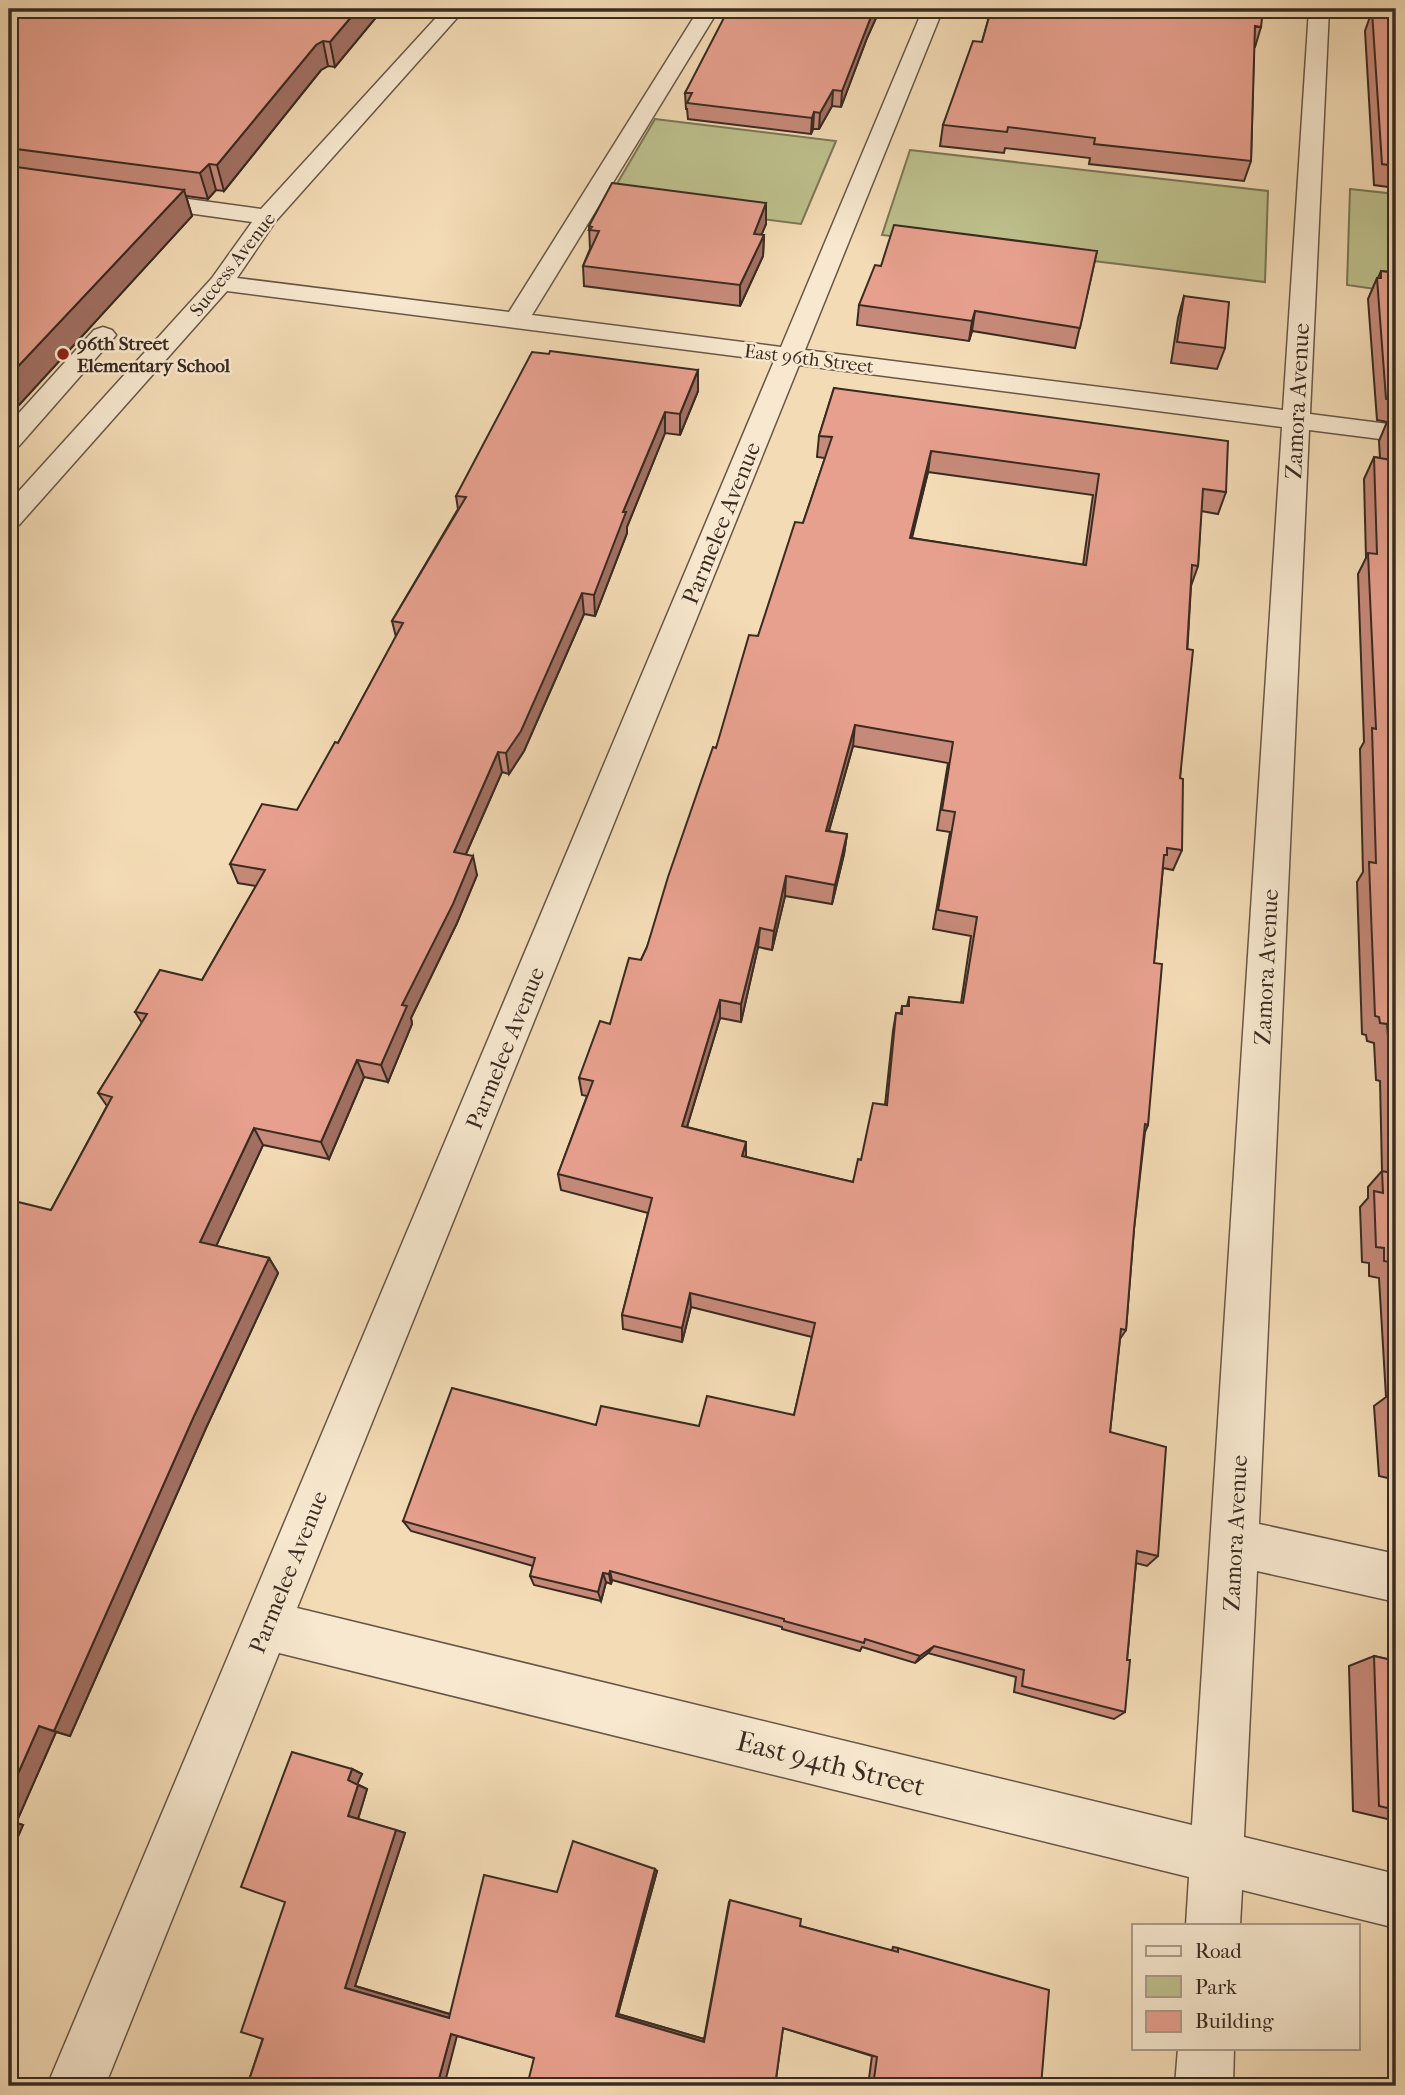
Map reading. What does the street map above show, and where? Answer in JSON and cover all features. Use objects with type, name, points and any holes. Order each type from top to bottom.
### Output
[{"type":"street","name":"Success Avenue","points":[[9,519],[222,283],[267,217],[455,9]]},
{"type":"street","points":[[516,321],[709,9]]},
{"type":"street","name":"Parmelee Avenue","points":[[76,2086],[933,9]]},
{"type":"street","name":"Zamora Avenue","points":[[1213,1924],[1319,9]]},
{"type":"street","points":[[117,196],[267,217]]},
{"type":"street","name":"East 96th Street","points":[[222,283],[1396,433]]},
{"type":"street","points":[[9,440],[103,335]]},
{"type":"street","points":[[1234,1542],[1396,1578]]},
{"type":"street","name":"East 94th Street","points":[[266,1625],[1396,1901]]},
{"type":"street","points":[[1204,2086],[1206,2050]]},
{"type":"green space","points":[[655,119],[836,141],[801,224],[608,199]]},
{"type":"green space","points":[[910,150],[1268,191],[1265,282],[882,235]]},
{"type":"green space","points":[[1350,189],[1396,194],[1396,292],[1347,285]]},
{"type":"building","points":[[21,9],[358,9],[330,42],[323,41],[316,45],[217,165],[209,164],[200,173],[9,148],[9,19]]},
{"type":"building","points":[[874,9],[842,91],[833,90],[820,113],[814,112],[812,118],[687,103],[692,93],[685,93],[728,10]]},
{"type":"building","points":[[995,9],[1263,9],[1261,27],[1255,26],[1251,161],[1094,144],[1095,138],[1008,127],[1007,132],[943,125],[973,41],[982,42],[989,17],[993,18]]},
{"type":"building","points":[[1389,9],[1396,9],[1396,166],[1382,164],[1372,11],[1389,12]]},
{"type":"building","points":[[9,166],[184,190],[9,376]]},
{"type":"building","points":[[612,183],[766,203],[754,234],[764,235],[740,285],[583,266],[599,231],[589,230],[592,227],[589,226]]},
{"type":"building","points":[[894,225],[1097,251],[1080,328],[975,311],[972,321],[859,305],[875,265],[881,266]]},
{"type":"building","points":[[1381,271],[1396,273],[1396,401],[1386,399],[1377,278],[1381,278]]},
{"type":"building","points":[[1184,296],[1229,302],[1225,348],[1177,342]]},
{"type":"building","points":[[550,351],[698,370],[680,414],[665,412],[623,512],[626,512],[594,595],[582,593],[521,731],[506,753],[498,752],[454,852],[473,856],[453,904],[402,1005],[407,1006],[381,1065],[357,1060],[321,1142],[254,1128],[200,1242],[269,1258],[194,1416],[54,1731],[39,1726],[9,1794],[9,1219],[18,1202],[51,1210],[112,1097],[98,1093],[147,1014],[135,1012],[160,970],[202,980],[265,870],[230,864],[262,804],[297,810],[335,742],[338,743],[403,623],[392,621],[466,497],[456,496],[532,352],[549,354]]},
{"type":"building","points":[[834,388],[1228,441],[1226,492],[1203,489],[1198,566],[1192,565],[1187,649],[1193,650],[1180,778],[1183,779],[1182,850],[1167,848],[1167,855],[1164,855],[1154,963],[1162,964],[1148,1125],[1145,1124],[1126,1330],[1121,1329],[1110,1432],[1166,1447],[1158,1556],[1137,1551],[1125,1712],[1022,1686],[1024,1670],[934,1646],[920,1656],[865,1639],[864,1643],[610,1571],[609,1574],[603,1573],[598,1592],[530,1576],[535,1558],[403,1521],[452,1388],[596,1425],[601,1406],[699,1426],[707,1396],[794,1415],[815,1323],[690,1293],[682,1328],[622,1315],[652,1198],[558,1174],[593,1081],[579,1078],[600,1021],[610,1024],[629,958],[641,960],[647,947],[713,747],[716,748],[749,635],[758,636],[795,522],[803,523],[832,437],[819,436]],"holes":[[[931,451],[1099,474],[1086,565],[910,538]],[[855,725],[953,742],[942,810],[955,812],[938,910],[977,917],[963,1003],[909,997],[909,1006],[902,1006],[902,1014],[896,1013],[887,1105],[873,1103],[861,1160],[858,1159],[853,1182],[742,1156],[746,1142],[682,1126],[720,1000],[741,1004],[760,928],[774,931],[786,876],[835,885],[847,834],[826,831]]]},
{"type":"building","points":[[1388,420],[1396,421],[1396,1144],[1394,1063],[1390,1062],[1387,1024],[1380,1023],[1379,1017],[1375,1016],[1369,862],[1376,863],[1372,728],[1376,729],[1368,553],[1377,554],[1374,457],[1391,460]]},
{"type":"building","points":[[1382,1171],[1396,1174],[1396,1302],[1394,1263],[1384,1261],[1384,1248],[1376,1247],[1374,1191],[1383,1193]]},
{"type":"building","points":[[1389,1394],[1396,1395],[1396,1465],[1395,1465]]},
{"type":"building","points":[[1374,1656],[1396,1661],[1396,1810],[1379,1806]]},
{"type":"building","points":[[292,1752],[352,1769],[348,1780],[358,1785],[348,1816],[396,1830],[345,1988],[449,2018],[484,1875],[557,1892],[573,1841],[655,1869],[616,2016],[704,2042],[730,1900],[801,1919],[800,1926],[898,1952],[898,1948],[1049,1990],[1041,2086],[873,2086],[877,2057],[783,2028],[775,2086],[527,2086],[534,2058],[451,2034],[437,2086],[247,2086],[263,2039],[241,2032],[285,1902],[241,1887]]},
{"type":"place","name":"96th Street Elementary School","points":[[63,354]]}]
